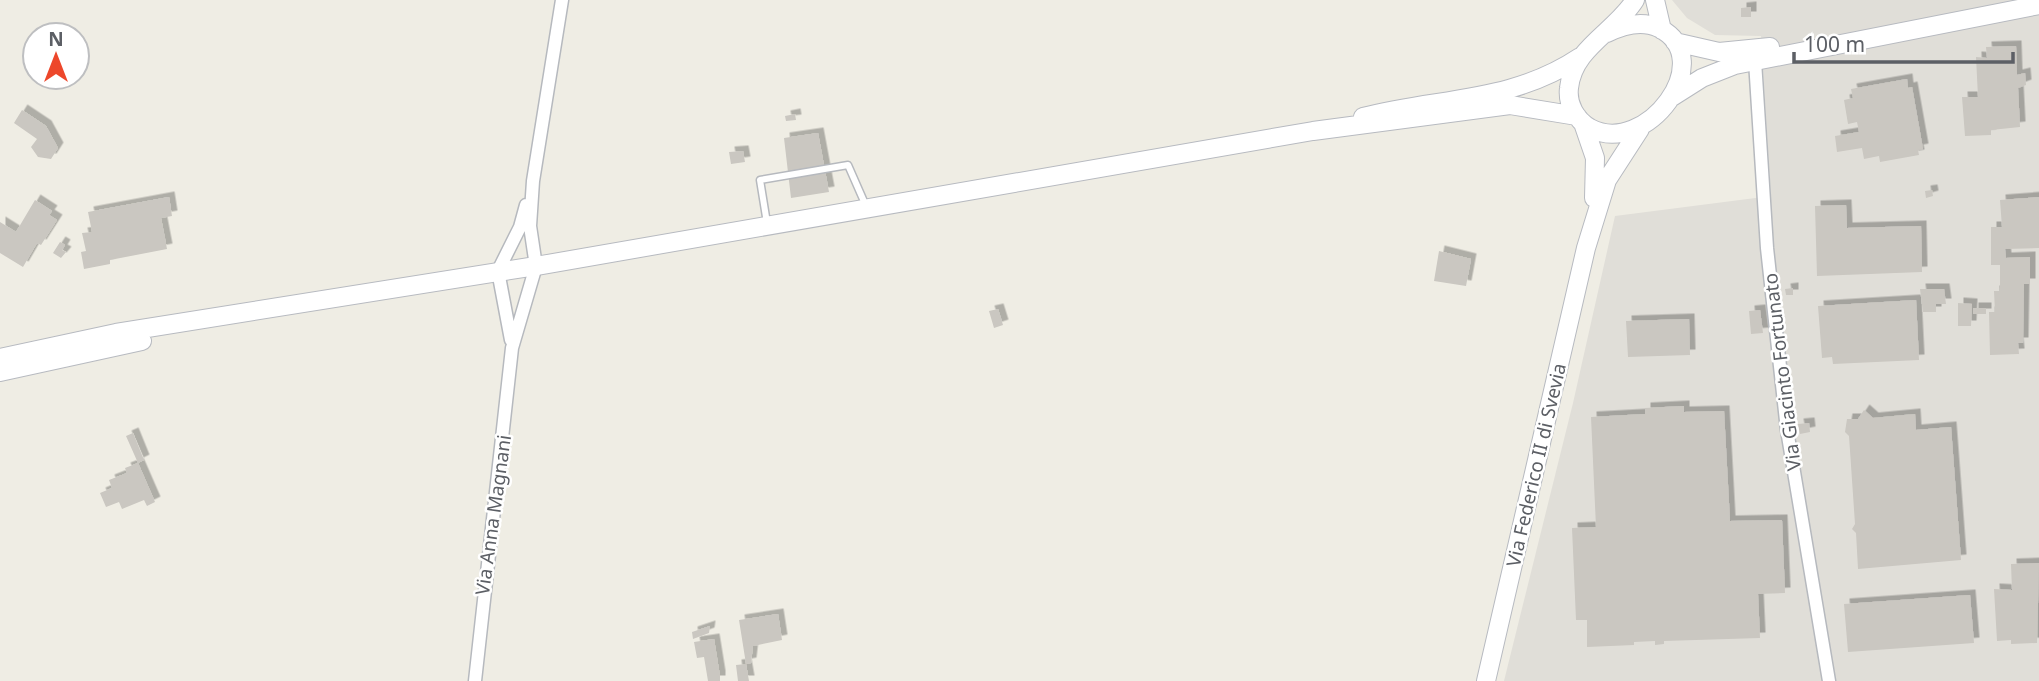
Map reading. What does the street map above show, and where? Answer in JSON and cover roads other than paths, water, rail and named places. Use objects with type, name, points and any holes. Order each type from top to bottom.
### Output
[{"type":"main road","points":[[1313,131],[1392,110],[1515,90],[1547,77],[1580,57],[1607,33],[1634,0]]},
{"type":"main road","points":[[1655,0],[1682,66],[1672,97]]},
{"type":"main road","points":[[1586,248],[1607,180],[1640,129],[1672,97],[1713,72],[1916,27],[2039,5]]},
{"type":"main road","points":[[1607,33],[1630,25],[1646,25],[1669,36],[1731,52],[1874,30],[1916,27]]},
{"type":"main road","points":[[1580,57],[1573,70],[1569,92],[1595,158],[1596,176],[1586,248]]},
{"type":"main road","points":[[0,358],[116,333],[216,319],[536,265],[1313,131],[1510,105],[1580,120],[1608,134],[1640,129]]},
{"type":"main road","name":"Via Federico II di Svevia","points":[[1486,681],[1586,248]]},
{"type":"main road","points":[[0,372],[170,335],[216,319]]},
{"type":"street","points":[[536,265],[530,226],[533,181],[562,0]]},
{"type":"street","name":"Via Giacinto Fortunato","points":[[1755,61],[1767,248],[1787,430],[1829,681]]},
{"type":"street","points":[[498,271],[520,227],[533,181]]},
{"type":"street","name":"Via Anna Magnani","points":[[475,681],[512,348],[536,265]]},
{"type":"street","name":"Via Anna Magnani","points":[[498,271],[512,348]]},
{"type":"lane","points":[[768,225],[760,180],[848,165],[866,208]]}]
